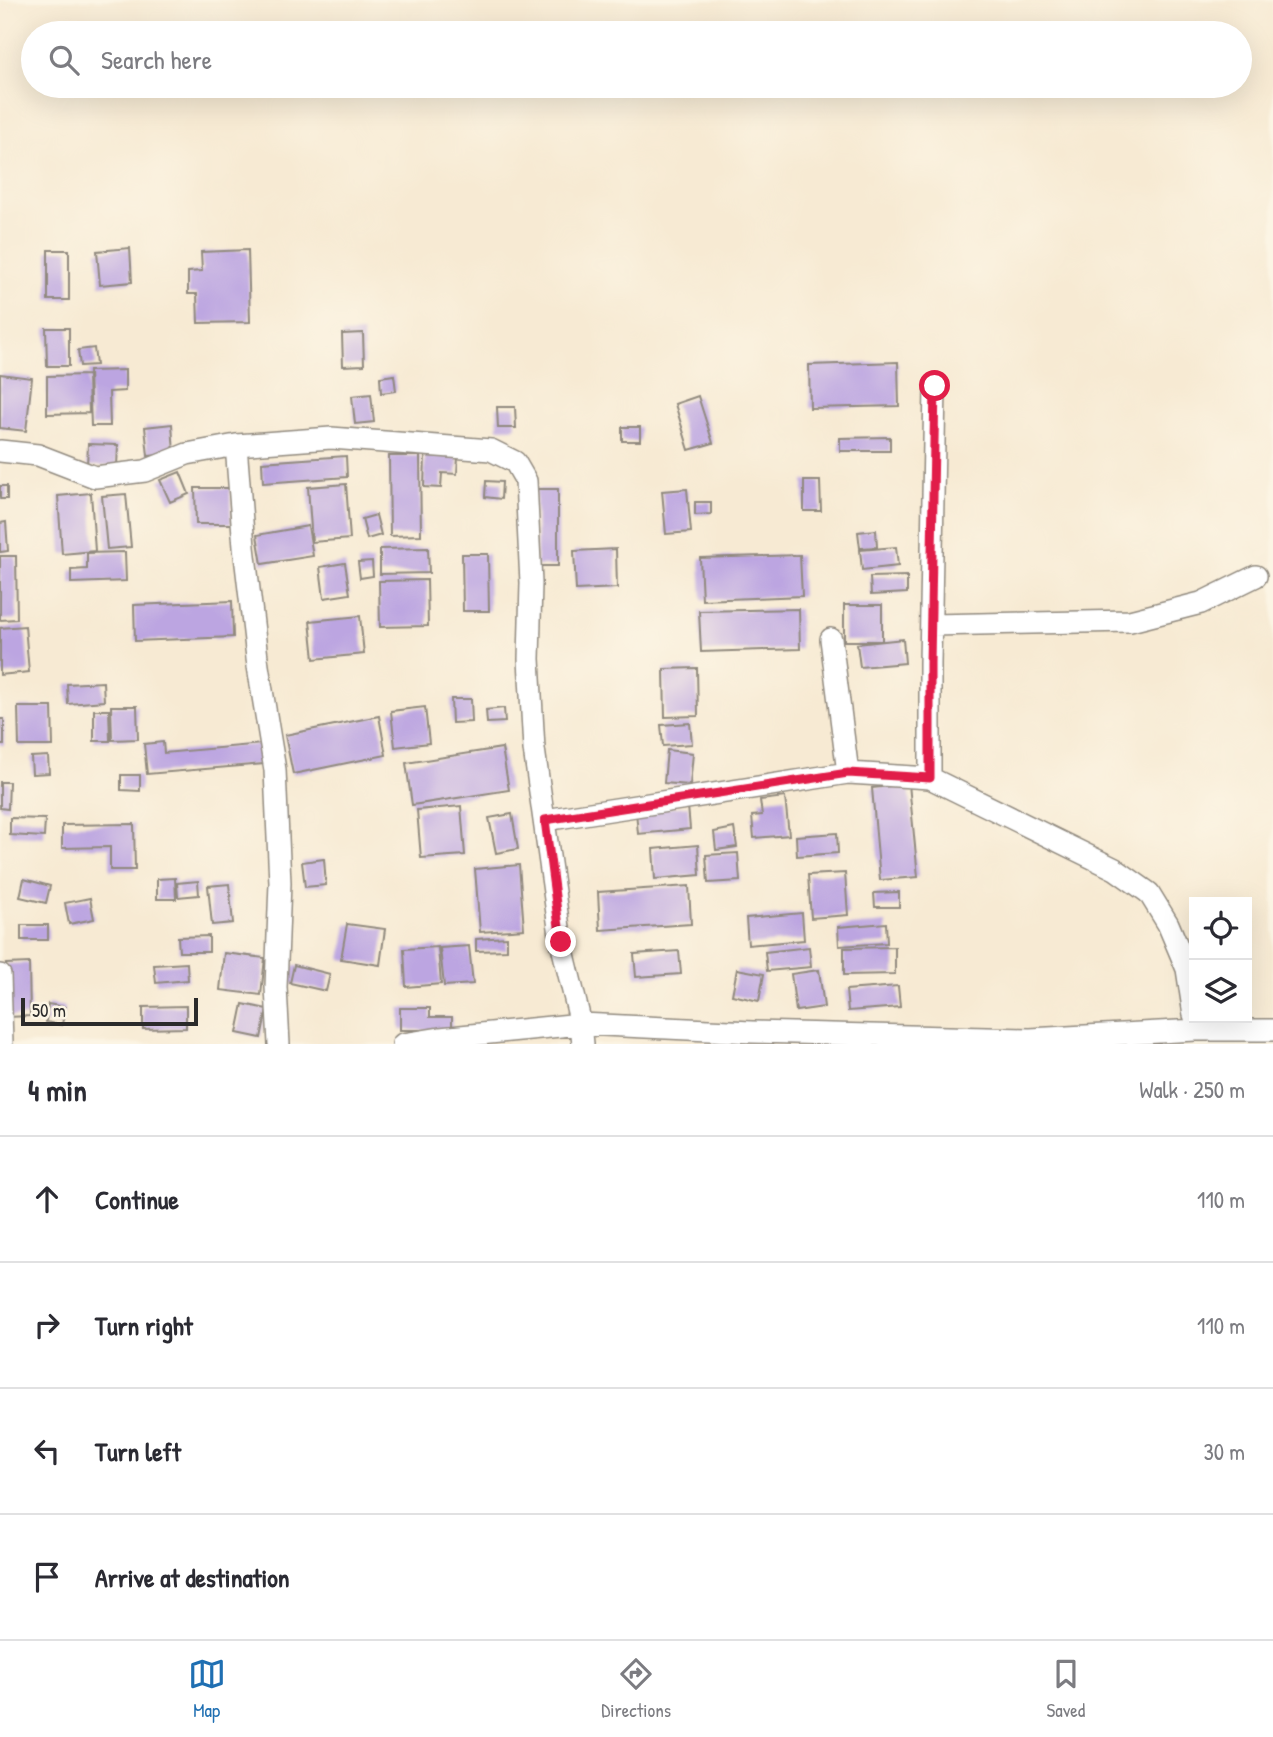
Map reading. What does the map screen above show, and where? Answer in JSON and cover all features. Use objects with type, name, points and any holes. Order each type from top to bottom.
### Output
[{"type":"street","points":[[930,778],[935,386]]},
{"type":"street","points":[[0,451],[38,455],[95,477],[145,471],[187,454],[236,445],[331,438],[491,450],[515,461],[526,481],[534,749],[561,942],[582,1034]]},
{"type":"street","points":[[236,445],[244,547],[258,666],[275,770],[280,883],[276,987],[279,1044]]},
{"type":"street","points":[[932,625],[1130,621],[1201,603],[1256,576]]},
{"type":"street","points":[[831,639],[848,773]]},
{"type":"street","points":[[545,820],[848,773],[930,778],[1115,869],[1149,893],[1168,924],[1187,969],[1189,982]]},
{"type":"street","points":[[0,975],[2,1044]]},
{"type":"street","points":[[403,1044],[440,1038],[582,1034],[1030,1039],[1189,1022]]},
{"type":"street","points":[[1212,1023],[1273,1030]]},
{"type":"building","points":[[130,248],[132,282],[100,285],[97,251]]},
{"type":"building","points":[[48,250],[69,250],[69,300],[48,300]]},
{"type":"building","points":[[248,250],[250,322],[198,323],[197,294],[188,294],[188,272],[202,271],[201,252]]},
{"type":"building","points":[[46,328],[69,328],[69,366],[47,366]]},
{"type":"building","points":[[363,333],[364,365],[343,366],[342,334]]},
{"type":"building","points":[[94,348],[96,365],[80,366],[78,350]]},
{"type":"building","points":[[898,362],[899,406],[810,408],[809,365]]},
{"type":"building","points":[[125,370],[125,391],[109,392],[110,426],[91,426],[89,371]]},
{"type":"building","points":[[0,374],[32,378],[26,431],[0,428]]},
{"type":"building","points":[[88,375],[89,413],[47,414],[47,376]]},
{"type":"building","points":[[394,375],[396,391],[381,393],[380,377]]},
{"type":"building","points":[[371,394],[374,422],[355,424],[352,396]]},
{"type":"building","points":[[698,396],[713,443],[689,450],[675,404]]},
{"type":"building","points":[[497,407],[515,407],[516,428],[498,428]]},
{"type":"building","points":[[172,424],[174,454],[148,456],[145,427]]},
{"type":"building","points":[[622,427],[640,427],[640,441],[622,441]]},
{"type":"building","points":[[890,437],[890,451],[840,451],[840,438]]},
{"type":"building","points":[[88,444],[118,445],[117,466],[87,466]]},
{"type":"building","points":[[346,456],[347,477],[263,483],[262,462]]},
{"type":"building","points":[[389,456],[420,456],[421,535],[390,536]]},
{"type":"building","points":[[425,456],[458,457],[457,474],[442,473],[441,488],[424,487]]},
{"type":"building","points":[[180,472],[189,494],[170,502],[160,480]]},
{"type":"building","points":[[486,481],[502,482],[501,499],[485,497]]},
{"type":"building","points":[[804,481],[820,481],[821,511],[804,511]]},
{"type":"building","points":[[346,484],[350,539],[312,542],[308,487]]},
{"type":"building","points":[[0,486],[7,486],[7,499],[0,499]]},
{"type":"building","points":[[195,488],[230,488],[231,524],[196,524]]},
{"type":"building","points":[[536,489],[558,489],[558,566],[537,566]]},
{"type":"building","points":[[687,489],[691,532],[666,534],[662,491]]},
{"type":"building","points":[[91,493],[95,551],[62,554],[58,496]]},
{"type":"building","points":[[126,494],[131,547],[107,549],[102,496]]},
{"type":"building","points":[[695,502],[711,502],[711,514],[695,515]]},
{"type":"building","points":[[376,515],[381,535],[367,539],[362,519]]},
{"type":"building","points":[[6,522],[8,551],[0,552],[0,523]]},
{"type":"building","points":[[308,526],[313,556],[262,564],[257,535]]},
{"type":"building","points":[[876,530],[877,547],[860,548],[858,532]]},
{"type":"building","points":[[896,547],[898,566],[862,570],[860,550]]},
{"type":"building","points":[[428,548],[429,573],[380,574],[380,549]]},
{"type":"building","points":[[616,549],[617,588],[576,590],[574,551]]},
{"type":"building","points":[[125,552],[126,581],[71,583],[71,570],[87,569],[87,553]]},
{"type":"building","points":[[462,554],[488,554],[489,611],[463,611]]},
{"type":"building","points":[[800,555],[802,596],[702,600],[700,558]]},
{"type":"building","points":[[0,556],[16,556],[17,619],[0,620]]},
{"type":"building","points":[[372,561],[373,576],[360,578],[358,562]]},
{"type":"building","points":[[345,563],[350,594],[324,598],[320,567]]},
{"type":"building","points":[[907,576],[907,593],[871,595],[870,577]]},
{"type":"building","points":[[427,580],[428,626],[380,627],[379,581]]},
{"type":"building","points":[[232,601],[233,637],[135,641],[134,605]]},
{"type":"building","points":[[844,605],[882,605],[882,641],[844,641]]},
{"type":"building","points":[[799,609],[800,649],[701,652],[699,611]]},
{"type":"building","points":[[360,616],[364,654],[314,659],[310,621]]},
{"type":"building","points":[[25,626],[29,672],[0,675],[0,628]]},
{"type":"building","points":[[903,639],[905,663],[860,667],[857,644]]},
{"type":"building","points":[[697,668],[698,716],[665,717],[664,669]]},
{"type":"building","points":[[103,682],[104,701],[68,704],[67,684]]},
{"type":"building","points":[[451,699],[471,699],[472,722],[452,723]]},
{"type":"building","points":[[111,706],[137,706],[138,739],[112,740]]},
{"type":"building","points":[[18,707],[52,707],[53,746],[19,746]]},
{"type":"building","points":[[425,707],[429,743],[395,747],[391,711]]},
{"type":"building","points":[[504,708],[505,722],[487,723],[486,710]]},
{"type":"building","points":[[94,710],[109,710],[110,741],[94,741]]},
{"type":"building","points":[[379,716],[386,755],[293,774],[285,735]]},
{"type":"building","points":[[0,719],[4,719],[4,745],[0,745]]},
{"type":"building","points":[[690,723],[692,744],[663,746],[661,725]]},
{"type":"building","points":[[163,742],[164,753],[262,744],[264,764],[147,774],[144,744]]},
{"type":"building","points":[[502,748],[509,790],[412,805],[406,763]]},
{"type":"building","points":[[667,750],[693,753],[690,785],[664,783]]},
{"type":"building","points":[[48,756],[49,773],[32,774],[31,757]]},
{"type":"building","points":[[121,775],[140,775],[140,791],[121,790]]},
{"type":"building","points":[[0,782],[9,782],[8,809],[0,808]]},
{"type":"building","points":[[909,784],[918,877],[880,880],[872,788]]},
{"type":"building","points":[[785,797],[789,835],[754,838],[752,816],[762,815],[760,800]]},
{"type":"building","points":[[461,806],[465,855],[421,858],[417,810]]},
{"type":"building","points":[[688,806],[690,829],[638,834],[636,811]]},
{"type":"building","points":[[512,814],[518,849],[496,853],[489,818]]},
{"type":"building","points":[[10,818],[45,819],[44,837],[10,835]]},
{"type":"building","points":[[134,824],[135,870],[110,870],[110,847],[62,848],[62,825]]},
{"type":"building","points":[[734,828],[737,847],[716,850],[714,832]]},
{"type":"building","points":[[837,833],[838,853],[797,856],[796,836]]},
{"type":"building","points":[[698,845],[700,875],[655,879],[653,849]]},
{"type":"building","points":[[738,853],[740,881],[708,883],[706,855]]},
{"type":"building","points":[[324,859],[326,885],[305,887],[302,862]]},
{"type":"building","points":[[519,865],[524,929],[480,932],[475,869]]},
{"type":"building","points":[[845,873],[848,915],[811,918],[808,875]]},
{"type":"building","points":[[175,878],[176,899],[157,899],[157,879]]},
{"type":"building","points":[[24,879],[50,886],[46,903],[20,897]]},
{"type":"building","points":[[198,881],[199,895],[178,897],[177,883]]},
{"type":"building","points":[[229,884],[233,923],[212,925],[208,886]]},
{"type":"building","points":[[689,886],[691,924],[600,930],[598,892]]},
{"type":"building","points":[[899,892],[899,907],[875,907],[874,893]]},
{"type":"building","points":[[90,898],[94,919],[69,924],[65,903]]},
{"type":"building","points":[[802,913],[804,940],[748,945],[746,918]]},
{"type":"building","points":[[886,923],[887,943],[839,946],[838,927]]},
{"type":"building","points":[[347,924],[385,929],[380,965],[341,959]]},
{"type":"building","points":[[21,925],[48,925],[48,940],[21,940]]},
{"type":"building","points":[[209,936],[209,952],[179,952],[178,937]]},
{"type":"building","points":[[507,937],[507,950],[476,951],[476,939]]},
{"type":"building","points":[[469,946],[473,984],[444,986],[440,948]]},
{"type":"building","points":[[438,947],[441,984],[406,987],[404,949]]},
{"type":"building","points":[[809,947],[811,967],[767,971],[765,952]]},
{"type":"building","points":[[895,947],[895,974],[844,975],[844,948]]},
{"type":"building","points":[[679,951],[681,974],[636,977],[634,954]]},
{"type":"building","points":[[224,953],[265,958],[261,995],[220,990]]},
{"type":"building","points":[[29,963],[30,1016],[7,1017],[6,964]]},
{"type":"building","points":[[187,963],[188,980],[156,983],[154,965]]},
{"type":"building","points":[[294,965],[330,974],[326,991],[290,983]]},
{"type":"building","points":[[737,969],[764,974],[759,1001],[732,995]]},
{"type":"building","points":[[819,970],[824,1007],[796,1011],[791,974]]},
{"type":"building","points":[[898,986],[900,1007],[848,1011],[846,990]]},
{"type":"building","points":[[48,1004],[65,1007],[62,1025],[46,1022]]},
{"type":"building","points":[[243,1004],[267,1009],[261,1038],[237,1033]]},
{"type":"building","points":[[186,1006],[186,1028],[143,1029],[143,1007]]},
{"type":"building","points":[[400,1008],[430,1008],[430,1017],[452,1017],[452,1030],[400,1030]]},
{"type":"route","points":[[561,942],[545,820],[848,773],[930,778],[935,386]]}]
